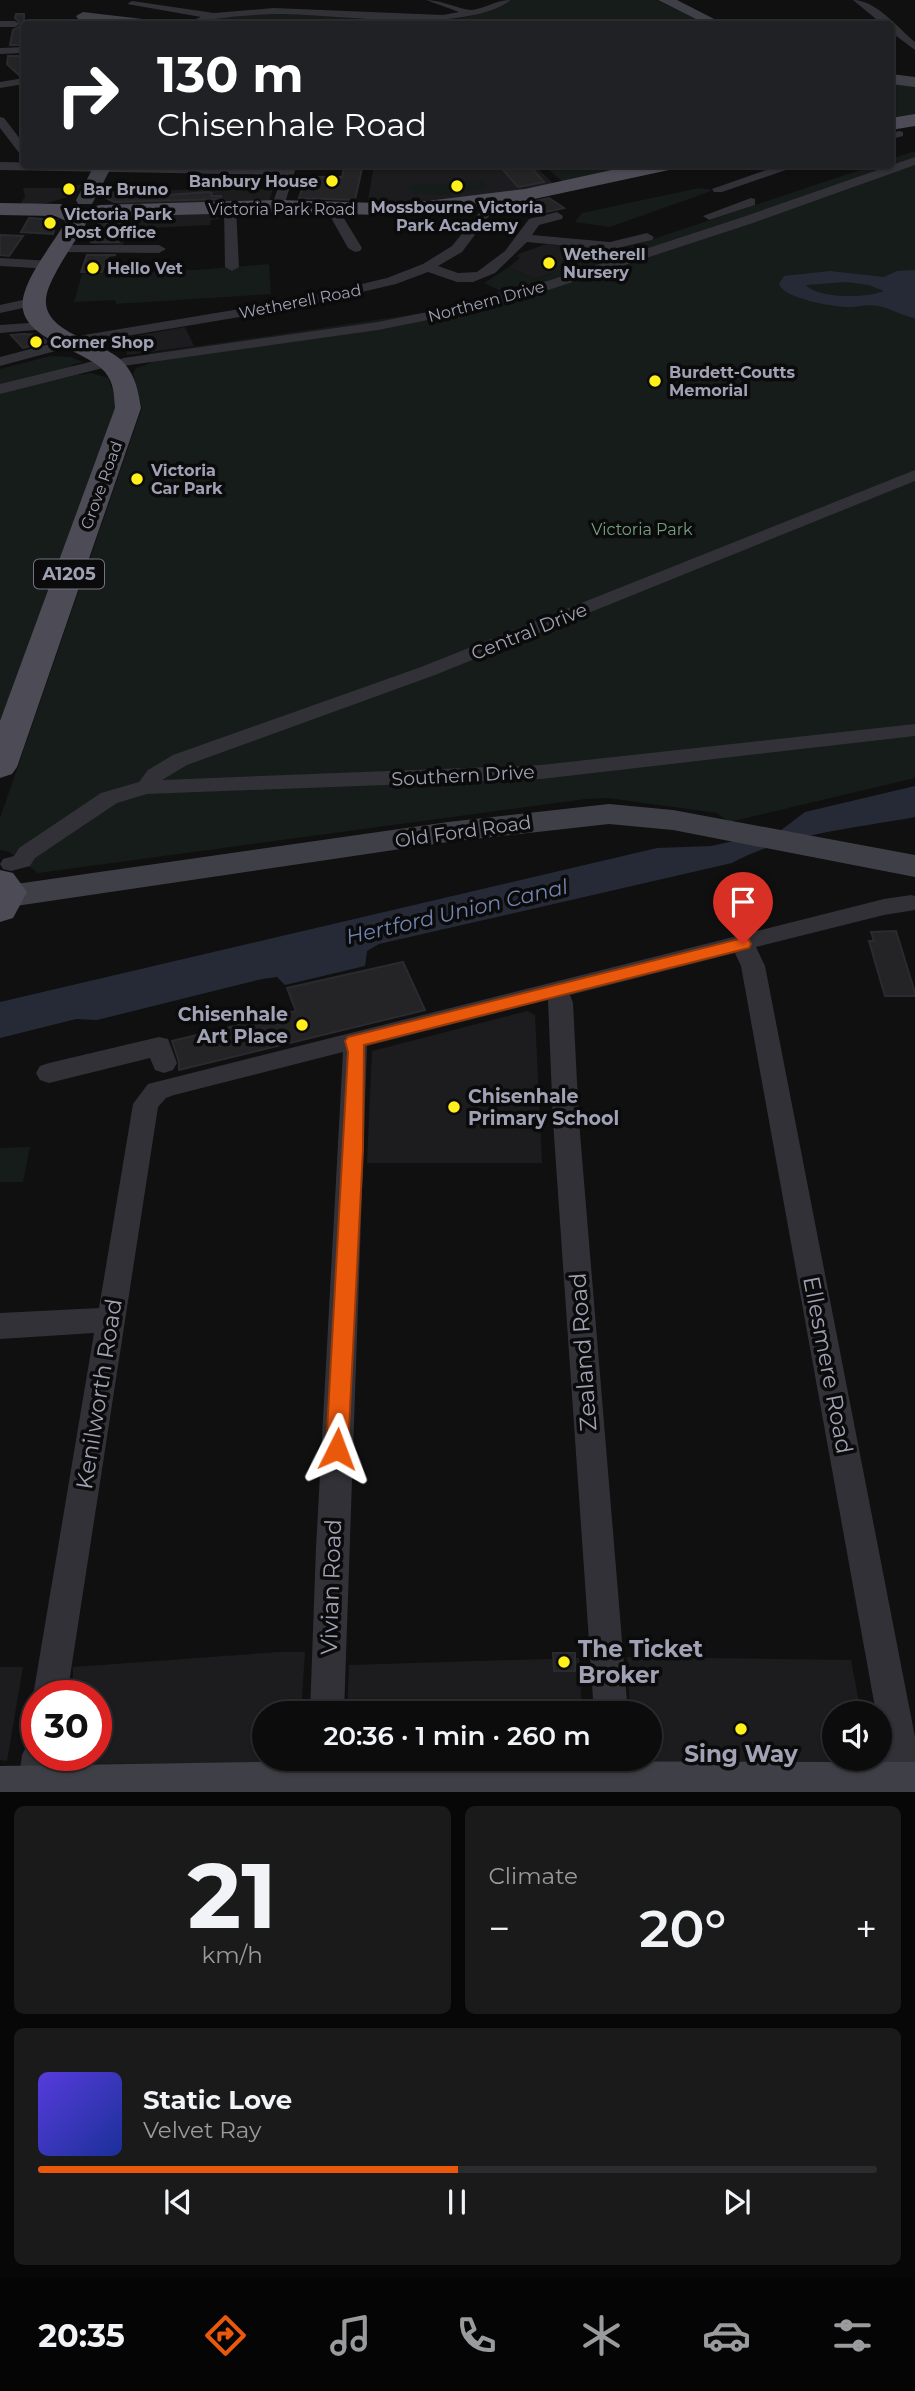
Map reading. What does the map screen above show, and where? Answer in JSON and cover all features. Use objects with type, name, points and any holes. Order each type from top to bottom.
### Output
[{"type":"main road","points":[[668,0],[711,21]]},
{"type":"main road","points":[[85,15],[129,21]]},
{"type":"main road","points":[[894,79],[915,82]]},
{"type":"main road","points":[[894,131],[915,120]]},
{"type":"main road","points":[[42,326],[33,316],[32,301],[103,168]]},
{"type":"main road","name":"Victoria Park Road","points":[[0,209],[278,206],[403,208],[525,195],[651,168]]},
{"type":"main road","name":"A1205","points":[[42,326],[75,341]]},
{"type":"main road","name":"Grove Road","points":[[0,767],[128,408],[125,385],[112,363],[75,341]]},
{"type":"main road","name":"Old Ford Road","points":[[3,895],[447,832],[583,816],[635,816],[821,850],[913,895]]},
{"type":"main road","points":[[33,1785],[326,1773],[616,1773],[911,1788]]},
{"type":"street","points":[[431,0],[471,13]]},
{"type":"street","points":[[132,4],[210,15],[265,9],[433,18],[471,13],[506,0]]},
{"type":"street","points":[[858,0],[883,21]]},
{"type":"street","points":[[195,21],[210,15]]},
{"type":"street","points":[[0,24],[15,25]]},
{"type":"street","points":[[894,30],[915,47]]},
{"type":"street","points":[[0,51],[21,50]]},
{"type":"street","points":[[0,85],[21,82]]},
{"type":"street","points":[[2,125],[21,147]]},
{"type":"street","name":"Northern Drive","points":[[124,362],[378,327],[473,307],[522,294],[748,220],[915,161]]},
{"type":"street","points":[[0,166],[21,165]]},
{"type":"street","points":[[278,206],[290,168]]},
{"type":"street","points":[[718,189],[784,168]]},
{"type":"street","name":"Wetherell Road","points":[[0,362],[75,341],[294,304],[360,290],[428,267],[464,242],[489,208],[485,201]]},
{"type":"street","points":[[701,219],[751,202]]},
{"type":"street","points":[[331,207],[355,248]]},
{"type":"street","points":[[230,208],[232,267]]},
{"type":"street","points":[[428,267],[457,278],[479,277],[509,255],[534,222],[557,216]]},
{"type":"street","points":[[523,238],[610,246],[625,245],[665,231]]},
{"type":"street","points":[[0,262],[159,249]]},
{"type":"street","points":[[0,300],[32,301]]},
{"type":"street","points":[[0,309],[32,301]]},
{"type":"street","points":[[0,329],[42,326]]},
{"type":"street","points":[[0,389],[98,365]]},
{"type":"street","name":"Central Drive","points":[[146,787],[155,775],[180,760],[428,671],[915,475]]},
{"type":"street","name":"Southern Drive","points":[[27,853],[109,798],[146,787],[541,772],[915,730]]},
{"type":"street","points":[[49,1073],[159,1046],[164,1080],[354,1041],[751,942],[884,907],[913,895]]},
{"type":"street","name":"Ellesmere Road","points":[[751,942],[753,966],[911,1788]]},
{"type":"street","name":"Zealand Road","points":[[556,991],[561,1003],[566,1121],[610,1701]]},
{"type":"street","name":"Vivian Road","points":[[327,1701],[328,1611],[354,1150],[354,1041]]},
{"type":"street","name":"Kenilworth Road","points":[[53,1680],[146,1104],[164,1080]]},
{"type":"street","points":[[0,1326],[111,1320]]},
{"type":"shaded area","name":"Mossbourne Victoria Park Academy","points":[[373,168],[537,168],[554,184],[497,196],[367,206]]},
{"type":"shaded area","points":[[82,184],[75,195],[40,205],[20,205],[25,196],[23,188],[63,188]]},
{"type":"shaded area","points":[[106,186],[158,190],[273,189],[269,201],[123,207],[101,195]]},
{"type":"shaded area","points":[[220,212],[220,219],[211,220],[210,225],[129,229],[123,245],[91,244],[103,216]]},
{"type":"shaded area","name":"Wetherell Nursery","points":[[546,244],[600,250],[610,254],[534,279],[509,267],[520,258],[517,256],[521,253]]},
{"type":"shaded area","points":[[185,327],[194,346],[127,355],[124,338]]},
{"type":"shaded area","name":"Chisenhale Primary School","points":[[527,1011],[535,1015],[542,1163],[367,1163],[372,1051]]},
{"type":"shaded area","points":[[305,1652],[302,1701],[252,1701],[252,1763],[112,1764],[112,1680],[73,1680],[73,1667]]},
{"type":"shaded area","points":[[627,1657],[851,1660],[859,1701],[822,1701],[822,1762],[662,1764],[662,1701],[629,1701]]},
{"type":"shaded area","points":[[579,1658],[581,1701],[348,1701],[349,1665]]},
{"type":"shaded area","points":[[0,1667],[23,1667],[7,1761],[0,1760]]},
{"type":"green space","points":[[512,0],[656,0],[702,21],[203,21],[220,15],[318,13],[449,20],[471,16]]},
{"type":"green space","points":[[894,82],[915,86],[915,115],[894,117]]},
{"type":"green space","name":"Victoria Park","points":[[915,151],[915,778],[729,822],[717,813],[607,798],[38,873],[9,852],[0,850],[0,818],[142,408],[133,374],[136,368],[151,363],[145,354],[429,312],[467,303],[501,291],[484,283],[509,267],[534,279],[866,168],[894,168],[894,158]]},
{"type":"green space","points":[[547,168],[631,168],[563,182]]},
{"type":"green space","points":[[484,182],[486,188],[448,195],[413,194],[408,186]]},
{"type":"green space","points":[[699,188],[714,190],[610,227],[575,222],[582,213]]},
{"type":"green space","points":[[269,264],[271,294],[116,304],[115,300],[74,302],[82,274]]},
{"type":"green space","points":[[50,356],[71,357],[83,362],[71,365],[79,375],[91,373],[108,378],[118,405],[0,728],[0,369]]},
{"type":"green space","points":[[30,1147],[23,1182],[0,1182],[0,1148]]},
{"type":"water","points":[[915,270],[915,318],[878,306],[843,307],[810,301],[790,294],[779,284],[784,276],[830,271],[884,277],[897,271]],"holes":[[[846,282],[869,285],[884,291],[844,296],[821,293],[806,285]]]},
{"type":"water","name":"Hertford Union Canal","points":[[915,786],[915,817],[797,839],[752,853],[732,863],[379,944],[367,951],[365,966],[285,985],[277,977],[262,979],[97,1020],[76,1019],[0,1038],[0,1002],[657,848],[711,846],[780,831],[805,812]]},
{"type":"building","points":[[16,14],[24,14],[21,24],[15,18]]},
{"type":"building","points":[[21,26],[21,45],[10,45],[13,30]]},
{"type":"building","points":[[8,56],[21,56],[21,76],[7,64]]},
{"type":"building","name":"Banbury House","points":[[344,168],[362,168],[355,200],[299,198],[306,177],[342,177]]},
{"type":"building","points":[[501,168],[532,168],[544,182],[518,187]]},
{"type":"building","points":[[105,186],[119,186],[141,197],[208,192],[212,193],[211,196],[221,196],[221,199],[114,202],[100,195]]},
{"type":"building","points":[[549,198],[564,208],[542,213],[532,202]]},
{"type":"building","points":[[29,218],[57,220],[53,234],[21,232]]},
{"type":"building","points":[[99,223],[124,223],[119,242],[91,242]]},
{"type":"building","points":[[0,235],[23,236],[9,256],[0,255]]},
{"type":"building","points":[[87,255],[116,255],[108,256],[102,272],[81,272]]},
{"type":"building","points":[[11,335],[38,335],[48,342],[23,348]]},
{"type":"building","points":[[896,931],[915,996],[885,996],[869,941],[874,941],[871,932]]},
{"type":"building","name":"Chisenhale Art Place","points":[[403,962],[425,1010],[179,1070],[172,1041],[296,1011],[287,988]]},
{"type":"building","name":"The Ticket Broker","points":[[553,1653],[575,1653],[575,1671],[554,1671]]},
{"type":"place","name":"Banbury House","points":[[332,181]]},
{"type":"place","name":"Mossbourne Victoria Park Academy","points":[[457,186]]},
{"type":"place","name":"Bar Bruno","points":[[69,189]]},
{"type":"place","name":"Victoria Park Post Office","points":[[50,223]]},
{"type":"place","name":"Wetherell Nursery","points":[[549,263]]},
{"type":"place","name":"Hello Vet","points":[[93,268]]},
{"type":"place","name":"Corner Shop","points":[[36,342]]},
{"type":"place","name":"Burdett-Coutts Memorial","points":[[655,381]]},
{"type":"place","name":"Victoria Car Park","points":[[137,479]]},
{"type":"place","name":"Chisenhale Art Place","points":[[302,1025]]},
{"type":"place","name":"Chisenhale Primary School","points":[[454,1107]]},
{"type":"place","name":"The Ticket Broker","points":[[564,1662]]},
{"type":"place","name":"Sing Way","points":[[741,1729]]},
{"type":"route","points":[[337,1449],[354,1150],[354,1041],[743,944]]}]
